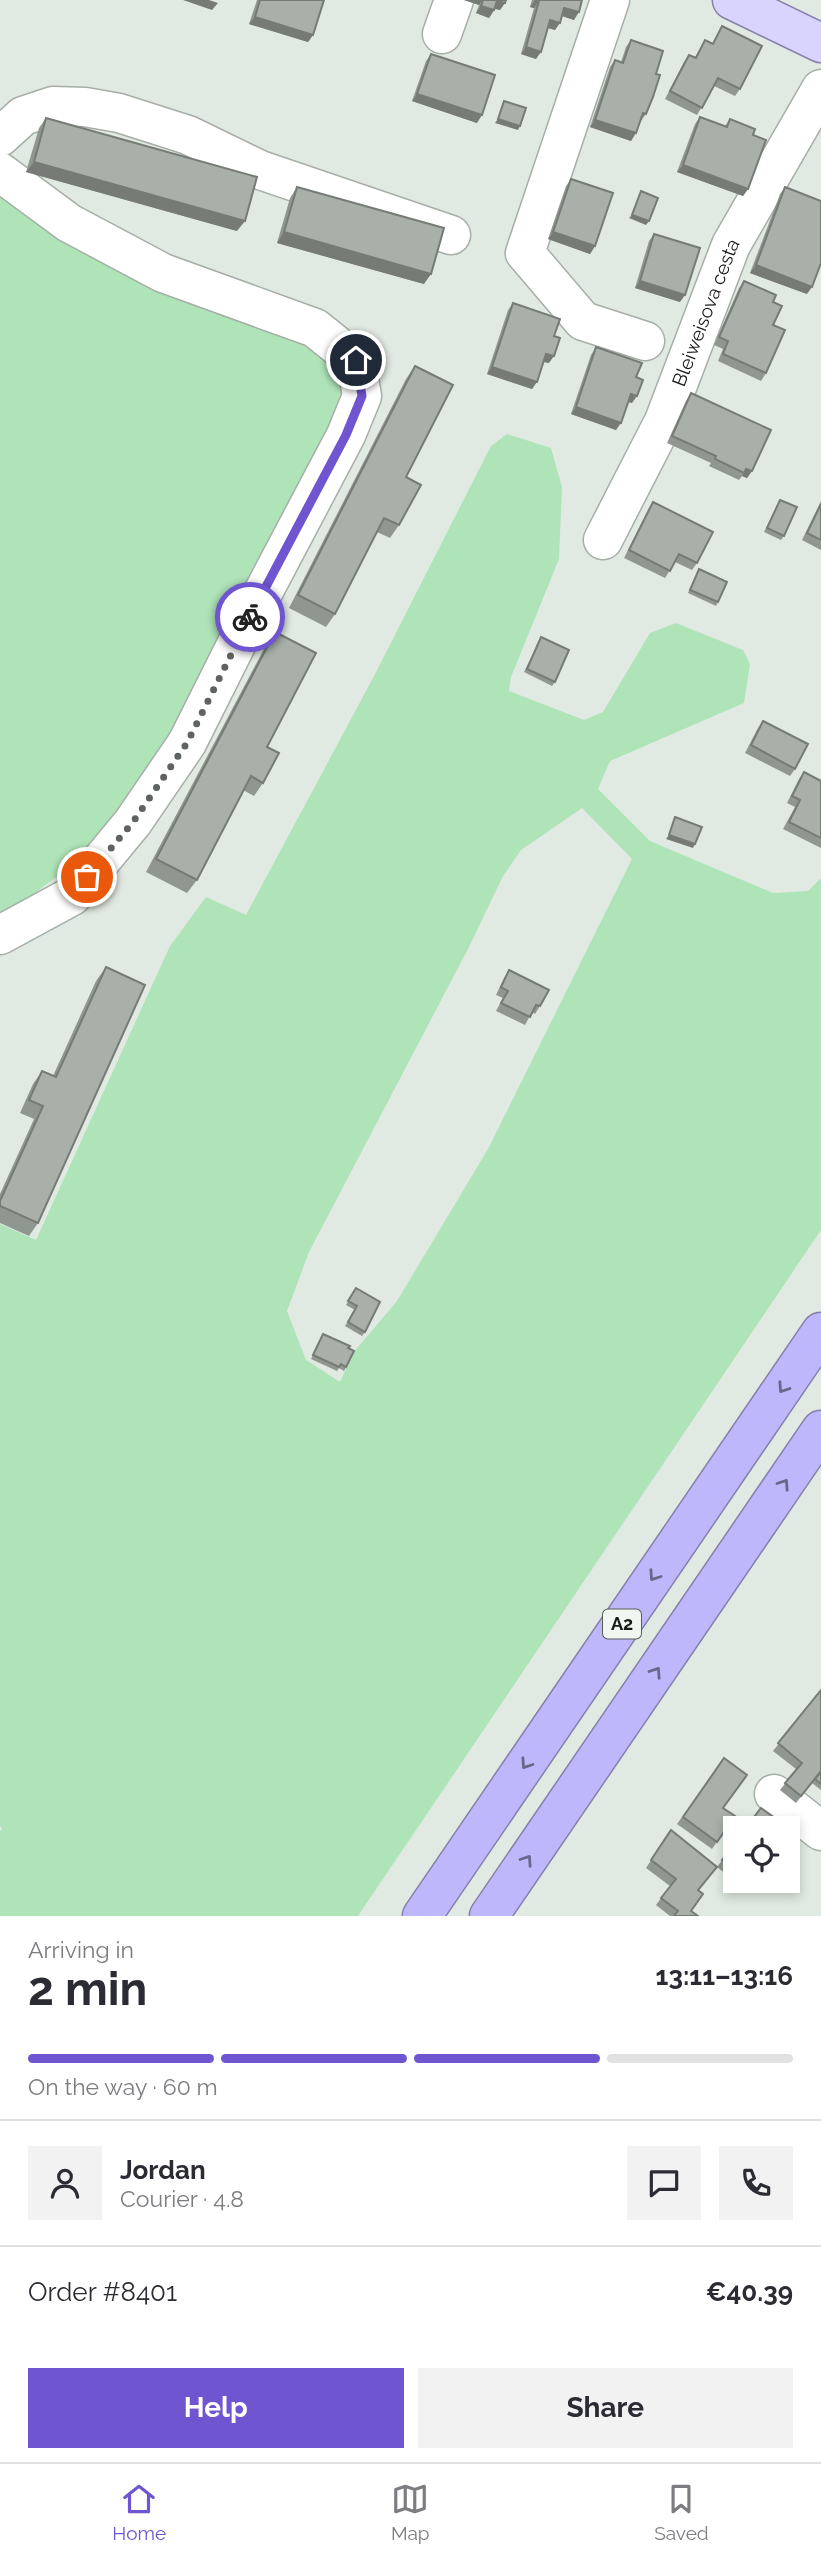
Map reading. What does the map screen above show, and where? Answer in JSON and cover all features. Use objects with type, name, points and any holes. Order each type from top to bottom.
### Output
[{"type":"highway","name":"A2","points":[[422,1916],[821,1332]]},
{"type":"highway","points":[[489,1916],[821,1430]]},
{"type":"main road","points":[[732,0],[821,43]]},
{"type":"street","points":[[610,0],[524,253],[583,321],[645,341]]},
{"type":"street","name":"Bleiweisova cesta","points":[[603,540],[664,421],[731,245],[821,89]]},
{"type":"street","points":[[0,137],[23,116],[53,106],[85,107],[119,113],[188,135],[260,170],[451,235]]},
{"type":"street","points":[[0,172],[69,223],[163,273],[315,328],[356,360],[362,396],[346,435],[187,743],[133,822],[72,896],[0,935]]},
{"type":"street","points":[[774,1794],[821,1831]]},
{"type":"green space","points":[[0,178],[313,336],[353,391],[174,739],[114,824],[76,862],[35,893],[0,914]]},
{"type":"green space","points":[[507,434],[551,448],[562,487],[559,559],[511,677],[509,691],[584,720],[603,712],[650,633],[676,623],[743,650],[750,664],[744,703],[610,761],[598,789],[650,841],[773,893],[808,891],[821,878],[821,1230],[358,1916],[0,1916],[0,1224],[36,1240],[170,946],[206,897],[246,915],[373,678],[491,446]],"holes":[[[582,808],[632,859],[488,1149],[397,1301],[353,1353],[340,1382],[306,1360],[287,1311],[309,1252],[469,947],[503,876],[521,850]]]},
{"type":"building","points":[[260,0],[324,0],[313,35],[255,17]]},
{"type":"building","points":[[483,0],[506,0],[505,3],[497,1],[494,10],[481,6]]},
{"type":"building","points":[[535,0],[582,0],[579,12],[564,8],[560,23],[550,20],[541,52],[526,47],[539,1]]},
{"type":"building","points":[[722,26],[762,46],[740,89],[718,78],[702,108],[670,91],[689,55],[696,58],[705,40],[713,44]]},
{"type":"building","points":[[631,40],[663,51],[656,74],[660,75],[653,97],[646,114],[643,113],[636,133],[595,120],[615,60],[623,63]]},
{"type":"building","points":[[431,54],[495,75],[482,115],[417,94]]},
{"type":"building","points":[[504,101],[526,108],[520,126],[498,119]]},
{"type":"building","points":[[700,117],[727,127],[730,119],[755,129],[753,135],[766,140],[748,189],[683,165]]},
{"type":"building","points":[[46,118],[257,177],[245,221],[34,162]]},
{"type":"building","points":[[571,179],[613,193],[595,246],[553,232]]},
{"type":"building","points":[[297,187],[444,228],[431,274],[284,232]]},
{"type":"building","points":[[785,187],[821,201],[821,263],[812,287],[756,265]]},
{"type":"building","points":[[641,191],[658,198],[649,221],[632,215]]},
{"type":"building","points":[[654,234],[700,248],[685,295],[640,281]]},
{"type":"building","points":[[744,281],[776,295],[773,302],[782,306],[773,325],[785,330],[766,373],[723,354],[728,341],[719,337]]},
{"type":"building","points":[[513,303],[560,319],[554,336],[560,338],[554,356],[546,354],[537,382],[492,367]]},
{"type":"building","points":[[596,347],[642,363],[636,377],[643,380],[637,396],[631,394],[621,423],[576,407]]},
{"type":"building","points":[[415,366],[453,385],[406,477],[421,485],[399,525],[384,518],[335,614],[298,595]]},
{"type":"building","points":[[691,393],[771,430],[752,471],[746,469],[744,473],[715,459],[716,456],[672,436]]},
{"type":"building","points":[[780,500],[797,507],[784,536],[767,528]]},
{"type":"building","points":[[653,502],[713,532],[697,563],[679,554],[670,571],[629,550]]},
{"type":"building","points":[[821,504],[821,540],[807,533]]},
{"type":"building","points":[[699,569],[727,582],[718,602],[690,590]]},
{"type":"building","points":[[275,632],[316,653],[267,747],[279,753],[263,783],[251,776],[197,880],[156,859]]},
{"type":"building","points":[[541,637],[569,650],[555,682],[527,669]]},
{"type":"building","points":[[763,721],[808,744],[795,769],[751,745]]},
{"type":"building","points":[[804,772],[821,781],[821,838],[789,822],[800,800],[792,796]]},
{"type":"building","points":[[675,817],[702,827],[695,844],[669,835]]},
{"type":"building","points":[[106,967],[145,985],[38,1223],[0,1206],[0,1201],[43,1106],[29,1100],[42,1071],[56,1077]]},
{"type":"building","points":[[509,970],[549,990],[530,1017],[501,1003],[508,991],[501,987]]},
{"type":"building","points":[[356,1288],[380,1302],[365,1332],[348,1322],[357,1306],[348,1301]]},
{"type":"building","points":[[323,1334],[350,1346],[348,1348],[354,1351],[346,1367],[341,1364],[339,1367],[313,1355]]},
{"type":"building","points":[[821,1690],[821,1771],[801,1796],[785,1783],[802,1763],[778,1743]]},
{"type":"building","points":[[724,1758],[747,1775],[723,1808],[735,1816],[723,1816],[723,1833],[717,1842],[683,1817]]},
{"type":"building","points":[[821,1772],[821,1784],[815,1779]]},
{"type":"building","points":[[761,1808],[772,1816],[755,1816]]},
{"type":"building","points":[[671,1830],[717,1867],[698,1890],[703,1894],[691,1911],[698,1916],[674,1916],[678,1911],[661,1898],[676,1879],[651,1860]]},
{"type":"way so far","points":[[87,877],[133,822],[187,743],[250,617]]},
{"type":"route","points":[[250,617],[346,435],[362,396],[356,360]]}]
